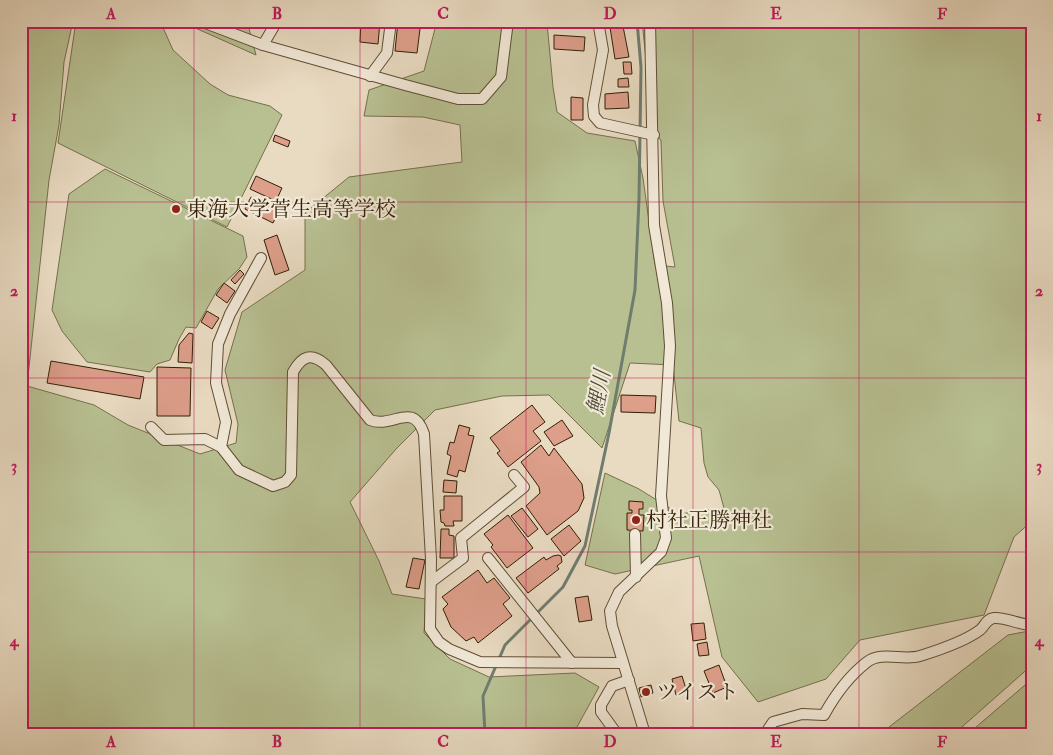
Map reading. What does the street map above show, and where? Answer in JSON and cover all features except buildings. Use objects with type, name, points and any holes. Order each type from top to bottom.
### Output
[{"type":"street","points":[[200,21],[263,45],[458,99],[482,99],[501,77],[508,21]]},
{"type":"street","points":[[263,45],[277,21]]},
{"type":"street","points":[[370,76],[387,53],[391,21]]},
{"type":"street","points":[[598,21],[604,50],[593,105],[594,116],[600,123],[651,134]]},
{"type":"street","points":[[645,734],[612,626],[610,611],[619,592],[662,552],[666,538],[661,496],[670,346],[667,303],[655,236],[651,134],[650,21]]},
{"type":"street","points":[[222,447],[226,422],[216,383],[218,344],[230,314],[261,258]]},
{"type":"street","points":[[151,427],[164,440],[205,439],[222,447],[240,470],[272,486],[285,482],[291,475],[293,372],[299,362],[309,357],[318,359],[326,366],[370,420],[379,424],[400,418],[412,417],[421,423],[424,434],[430,629],[439,642],[461,655],[485,662],[623,663]]},
{"type":"street","points":[[430,582],[463,558],[461,538],[524,487],[514,475]]},
{"type":"street","points":[[635,534],[636,576]]},
{"type":"street","points":[[488,558],[572,663]]},
{"type":"street","points":[[765,734],[773,722],[802,714],[824,715],[836,693],[869,661],[883,656],[911,658],[920,656],[970,636],[981,629],[988,620],[993,618],[1023,625],[1032,625]]},
{"type":"street","points":[[617,734],[601,712],[601,705],[612,686],[629,680]]},
{"type":"green space","points":[[21,21],[73,21],[64,62],[59,125],[49,180],[27,386],[94,405],[128,425],[200,454],[236,443],[238,424],[225,370],[242,312],[305,270],[305,213],[349,177],[462,162],[460,125],[423,117],[364,116],[369,90],[424,71],[437,21],[547,23],[557,112],[587,133],[635,141],[643,178],[655,265],[675,267],[663,201],[661,141],[653,127],[642,21],[1032,21],[1032,521],[1014,537],[984,615],[860,640],[826,679],[758,702],[722,657],[699,556],[615,574],[585,565],[605,473],[639,489],[679,514],[724,508],[719,490],[708,477],[704,463],[701,428],[679,421],[673,365],[630,363],[602,448],[549,395],[502,396],[435,410],[397,448],[350,502],[379,561],[392,594],[426,599],[424,633],[450,659],[489,677],[575,673],[599,687],[577,727],[581,734],[21,734]]},
{"type":"green space","points":[[76,21],[160,21],[173,50],[210,84],[228,95],[270,106],[282,115],[227,227],[58,143]]},
{"type":"green space","points":[[185,21],[247,21],[256,55],[193,27]]},
{"type":"green space","points":[[105,169],[243,236],[247,257],[239,269],[218,289],[196,328],[186,327],[170,360],[157,364],[150,372],[87,362],[62,331],[52,310],[69,194]]},
{"type":"green space","points":[[1029,631],[1032,635],[1032,665],[954,734],[880,734],[1008,635]]},
{"type":"green space","points":[[1032,679],[1032,734],[968,734]]},
{"type":"waterway","name":"鯉川","points":[[485,734],[483,696],[505,645],[563,587],[585,546],[609,433],[635,290],[639,199],[641,67],[637,21]]},
{"type":"place","name":"東海大学菅生高等学校","points":[[176,209]]},
{"type":"place","name":"村社正勝神社","points":[[636,520]]},
{"type":"place","name":"ツイスト","points":[[646,692]]}]
